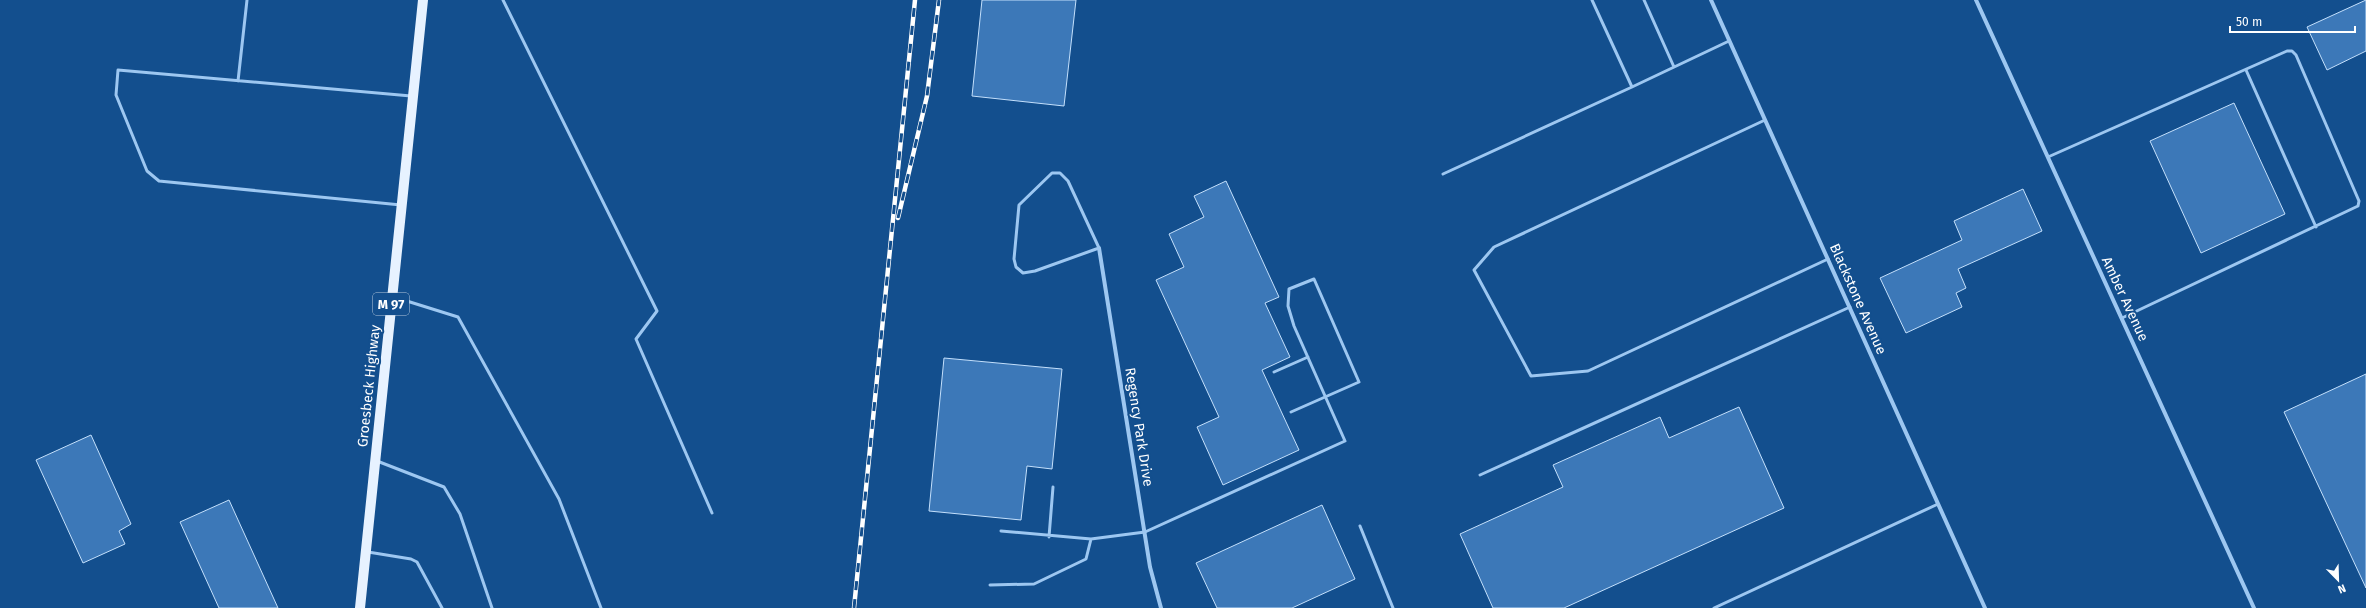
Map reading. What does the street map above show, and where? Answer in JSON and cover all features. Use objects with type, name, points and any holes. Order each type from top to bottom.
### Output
[{"type":"main road","name":"Groesbeck Highway","points":[[360,608],[423,0]]},
{"type":"street","name":"Blackstone Avenue","points":[[1711,0],[1984,608]]},
{"type":"street","name":"Amber Avenue","points":[[1976,0],[2254,608]]},
{"type":"street","name":"Regency Park Drive","points":[[1099,248],[1150,567],[1161,608]]},
{"type":"lane","points":[[238,81],[247,0]]},
{"type":"lane","points":[[503,0],[657,311],[636,339],[712,513]]},
{"type":"lane","points":[[1592,0],[1632,87]]},
{"type":"lane","points":[[1644,0],[1674,67]]},
{"type":"lane","points":[[1443,174],[1729,41]]},
{"type":"lane","points":[[2048,157],[2287,51],[2292,51],[2296,55],[2359,201],[2355,209],[2122,318]]},
{"type":"lane","points":[[402,205],[159,181],[147,171],[116,95],[118,70],[413,97]]},
{"type":"lane","points":[[2246,70],[2316,227]]},
{"type":"lane","points":[[1765,120],[1494,247],[1474,270],[1530,376],[1588,371],[1828,259]]},
{"type":"lane","points":[[1052,173],[1060,173],[1068,181],[1099,248],[1035,271],[1023,272],[1016,267],[1014,259],[1019,205],[1052,173]]},
{"type":"lane","points":[[1001,532],[1049,537],[1091,539],[1145,532],[1345,441],[1326,397],[1308,358],[1288,306],[1289,289],[1314,279],[1359,382],[1326,397],[1290,412]]},
{"type":"lane","points":[[392,297],[458,317],[559,499],[601,608]]},
{"type":"lane","points":[[1480,475],[1850,307]]},
{"type":"lane","points":[[1274,372],[1308,358]]},
{"type":"lane","points":[[375,461],[444,487],[460,514],[492,608]]},
{"type":"lane","points":[[1049,537],[1053,487]]},
{"type":"lane","points":[[1714,608],[1938,504]]},
{"type":"lane","points":[[1360,526],[1393,608]]},
{"type":"lane","points":[[990,585],[1034,584],[1086,559],[1091,539]]},
{"type":"lane","points":[[366,552],[411,559],[417,562],[442,608]]},
{"type":"building","points":[[982,0],[1076,0],[1064,106],[972,96]]},
{"type":"building","points":[[2366,0],[2366,51],[2327,70],[2307,27]]},
{"type":"building","points":[[2234,103],[2285,214],[2201,253],[2150,141]]},
{"type":"building","points":[[1226,181],[1279,297],[1265,303],[1290,357],[1262,370],[1299,450],[1223,485],[1197,427],[1219,417],[1156,280],[1184,267],[1169,234],[1204,217],[1194,196]]},
{"type":"building","points":[[2023,189],[2042,231],[1958,269],[1966,288],[1956,293],[1962,307],[1906,333],[1880,278],[1962,240],[1954,221]]},
{"type":"building","points":[[944,358],[1062,369],[1052,469],[1027,466],[1021,520],[929,511]]},
{"type":"building","points":[[2366,374],[2366,588],[2284,412]]},
{"type":"building","points":[[1739,407],[1784,508],[1564,608],[1493,608],[1460,534],[1563,487],[1553,465],[1660,417],[1669,438]]},
{"type":"building","points":[[91,435],[131,524],[119,531],[125,544],[83,563],[36,460]]},
{"type":"building","points":[[229,500],[278,608],[219,608],[180,522]]},
{"type":"building","points":[[1322,505],[1355,579],[1292,608],[1217,608],[1196,563]]},
{"type":"railway","points":[[854,608],[915,0]]},
{"type":"railway","points":[[898,218],[927,96],[939,0]]}]
